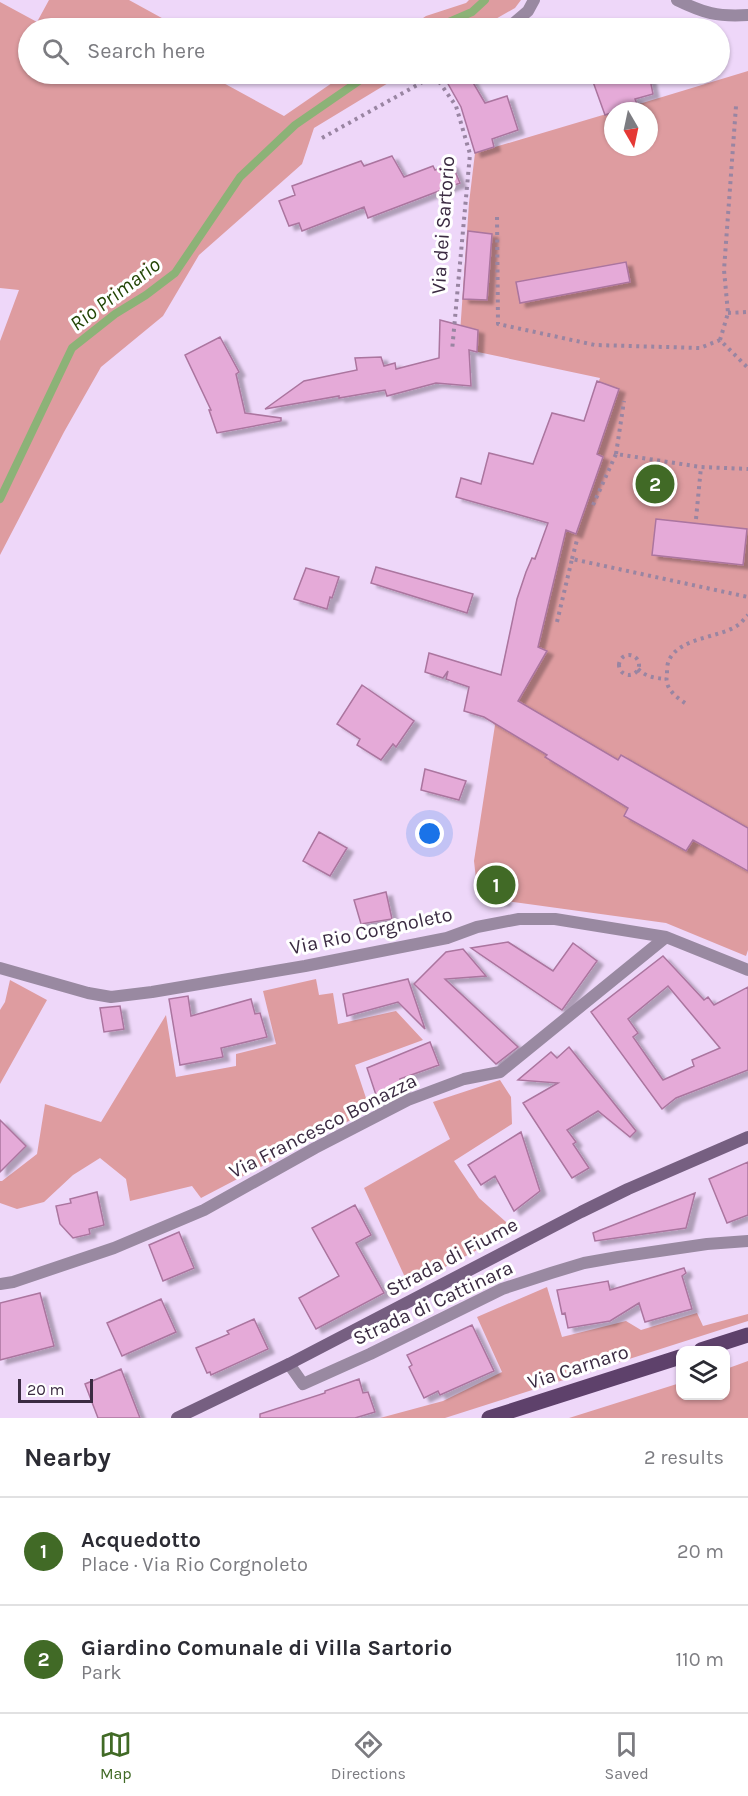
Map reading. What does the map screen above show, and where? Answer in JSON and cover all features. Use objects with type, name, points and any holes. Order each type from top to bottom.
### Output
[{"type":"main road","name":"Strada di Fiume","points":[[177,1418],[289,1364],[599,1203],[748,1137]]},
{"type":"main road","points":[[714,1346],[748,1335]]},
{"type":"main road","name":"Via Carnaro","points":[[489,1418],[676,1359]]},
{"type":"street","points":[[520,18],[528,11],[534,0]]},
{"type":"street","points":[[676,0],[711,15],[726,17],[748,15]]},
{"type":"street","name":"Via Rio Corgnoleto","points":[[0,968],[111,998],[305,966],[447,938],[477,927],[519,920],[555,919],[666,937],[748,970]]},
{"type":"street","name":"Via Francesco Bonazza","points":[[0,1284],[13,1282],[114,1248],[204,1210],[315,1148],[408,1100],[464,1080],[500,1072],[666,937]]},
{"type":"street","name":"Strada di Cattinara","points":[[289,1364],[303,1384],[502,1289],[551,1272],[618,1257],[707,1244],[748,1241]]},
{"type":"path","name":"Via dei Sartorio","points":[[322,138],[420,84]]},
{"type":"path","name":"Via dei Sartorio","points":[[441,84],[456,106],[471,154],[452,351]]},
{"type":"path","points":[[720,340],[728,313],[724,270],[736,106]]},
{"type":"path","points":[[497,217],[498,324],[594,345],[700,348],[720,340]]},
{"type":"path","points":[[728,313],[748,312]]},
{"type":"path","points":[[720,340],[748,368]]},
{"type":"path","points":[[593,505],[616,454],[624,401]]},
{"type":"path","points":[[616,454],[701,467],[748,469]]},
{"type":"path","points":[[696,519],[701,467]]},
{"type":"path","points":[[557,622],[577,540]]},
{"type":"path","points":[[572,559],[748,597]]},
{"type":"path","points":[[685,704],[674,696],[668,687],[666,679],[669,660],[676,651],[690,643],[729,630],[748,615]]},
{"type":"path","points":[[633,655],[637,658],[638,669],[635,673],[625,675],[618,666],[619,661],[622,657],[633,655]]},
{"type":"path","points":[[638,669],[643,674],[654,678],[666,679]]},
{"type":"shaded area","points":[[49,0],[129,0],[162,18],[39,18]]},
{"type":"shaded area","points":[[469,0],[521,0],[515,8],[498,18],[423,18]]},
{"type":"shaded area","points":[[0,2],[30,18],[18,18],[18,84],[225,84],[284,116],[330,84],[387,84],[314,128],[302,164],[199,255],[163,316],[101,367],[64,432],[0,555],[0,341],[19,290],[0,288]]},
{"type":"shaded area","points":[[748,71],[748,950],[746,956],[666,923],[478,897],[474,861],[495,725],[493,723],[497,713],[493,711],[517,599],[526,572],[538,551],[600,378],[459,348],[469,203],[475,153],[604,115],[604,156],[658,156],[658,102],[646,102],[705,84],[730,84],[730,76]]},
{"type":"shaded area","points":[[316,979],[319,995],[333,993],[338,1024],[396,1011],[423,1040],[355,1065],[370,1110],[201,1198],[192,1186],[130,1201],[126,1179],[100,1158],[73,1175],[44,1202],[17,1209],[0,1203],[0,1181],[37,1154],[45,1104],[101,1122],[166,1015],[176,1077],[236,1066],[236,1054],[276,1044],[263,991]]},
{"type":"shaded area","points":[[10,980],[47,1000],[0,1084],[0,1010],[5,1002]]},
{"type":"shaded area","points":[[500,1080],[511,1097],[512,1124],[454,1161],[479,1198],[515,1230],[409,1286],[364,1188],[450,1139],[433,1102]]},
{"type":"shaded area","points":[[547,1287],[562,1337],[626,1321],[641,1330],[697,1313],[703,1326],[748,1314],[748,1321],[445,1418],[380,1418],[443,1401],[502,1372],[477,1317]]},
{"type":"shaded area","points":[[748,1361],[748,1418],[569,1418],[676,1384],[676,1400],[730,1400],[730,1368]]},
{"type":"building","points":[[448,84],[474,84],[485,103],[507,96],[518,130],[492,139],[494,147],[475,153],[461,107]]},
{"type":"building","points":[[594,84],[651,84],[653,94],[635,99],[636,102],[604,102],[604,112]]},
{"type":"building","points":[[392,156],[404,177],[433,166],[435,170],[452,164],[460,183],[368,218],[364,207],[302,231],[299,223],[289,226],[279,201],[295,195],[292,186],[361,161],[364,166]]},
{"type":"building","points":[[468,231],[492,234],[487,300],[463,299]]},
{"type":"building","points":[[626,262],[630,282],[520,303],[516,282]]},
{"type":"building","points":[[440,320],[478,330],[477,352],[469,350],[471,386],[436,383],[387,396],[385,390],[265,409],[304,381],[357,370],[355,358],[381,357],[384,366],[395,363],[396,369],[439,358]]},
{"type":"building","points":[[220,337],[239,372],[236,374],[245,413],[281,418],[281,421],[217,433],[209,410],[211,410],[185,355]]},
{"type":"building","points":[[597,381],[619,389],[597,454],[603,457],[576,534],[566,530],[538,647],[547,651],[518,701],[618,760],[621,755],[748,828],[748,871],[693,840],[686,851],[624,816],[628,808],[484,717],[464,711],[469,687],[446,679],[448,671],[443,678],[425,672],[429,653],[501,675],[517,599],[526,572],[532,558],[535,559],[548,523],[456,497],[461,478],[481,484],[489,453],[533,464],[552,413],[584,421]]},
{"type":"building","points":[[656,519],[747,529],[743,565],[652,555]]},
{"type":"building","points":[[376,567],[473,594],[467,613],[371,583]]},
{"type":"building","points":[[306,568],[339,577],[327,609],[294,599]]},
{"type":"building","points":[[362,685],[414,721],[396,747],[393,744],[381,760],[357,745],[360,739],[337,724]]},
{"type":"building","points":[[425,769],[466,781],[459,800],[421,790]]},
{"type":"building","points":[[319,832],[347,848],[330,876],[303,861]]},
{"type":"building","points":[[486,875],[508,881],[504,902],[482,899]]},
{"type":"building","points":[[386,892],[392,919],[361,924],[354,900]]},
{"type":"building","points":[[508,942],[553,971],[573,943],[597,961],[562,1010],[471,948]]},
{"type":"building","points":[[463,949],[486,976],[445,979],[518,1047],[496,1064],[414,984],[446,952]]},
{"type":"building","points":[[663,956],[704,1000],[708,997],[714,1005],[748,987],[748,1070],[676,1098],[662,1109],[591,1012]],"holes":[[[668,986],[720,1048],[692,1060],[694,1066],[663,1080],[633,1037],[638,1033],[628,1019]]]},
{"type":"building","points":[[408,979],[425,1029],[398,1002],[347,1016],[343,994]]},
{"type":"building","points":[[188,996],[191,1016],[251,999],[255,1014],[260,1013],[267,1037],[221,1048],[223,1057],[180,1065],[169,999]]},
{"type":"building","points":[[120,1006],[124,1029],[104,1032],[100,1008]]},
{"type":"building","points":[[430,1042],[439,1065],[400,1079],[405,1092],[379,1104],[367,1068]]},
{"type":"building","points":[[569,1047],[636,1131],[630,1137],[598,1111],[567,1130],[576,1142],[573,1144],[589,1168],[572,1178],[523,1103],[558,1083],[518,1080],[551,1052],[557,1058]]},
{"type":"building","points":[[0,1120],[26,1146],[0,1172]]},
{"type":"building","points":[[521,1132],[540,1191],[514,1211],[495,1176],[481,1185],[468,1165]]},
{"type":"building","points":[[748,1162],[748,1215],[727,1223],[709,1179]]},
{"type":"building","points":[[97,1192],[104,1225],[89,1229],[90,1234],[73,1238],[60,1224],[56,1206],[71,1203],[70,1199]]},
{"type":"building","points":[[695,1193],[686,1228],[595,1241],[593,1233]]},
{"type":"building","points":[[355,1205],[371,1235],[356,1243],[384,1293],[316,1329],[299,1298],[339,1276],[312,1228]]},
{"type":"building","points":[[179,1232],[194,1268],[163,1281],[149,1245]]},
{"type":"building","points":[[684,1268],[686,1273],[682,1276],[692,1309],[645,1322],[639,1303],[610,1321],[568,1328],[565,1313],[562,1314],[557,1290],[608,1281],[610,1290]]},
{"type":"building","points":[[40,1293],[54,1346],[0,1360],[0,1303]]},
{"type":"building","points":[[161,1299],[176,1332],[122,1356],[107,1323]]},
{"type":"building","points":[[254,1319],[268,1349],[211,1375],[210,1372],[207,1373],[196,1348],[229,1334],[227,1331]]},
{"type":"building","points":[[472,1325],[494,1371],[440,1395],[438,1391],[424,1398],[409,1367],[412,1365],[407,1355]]},
{"type":"building","points":[[121,1369],[140,1418],[98,1418],[85,1384]]},
{"type":"building","points":[[359,1379],[363,1393],[368,1392],[375,1412],[355,1418],[260,1418],[260,1414],[325,1393],[325,1391]]},
{"type":"waterway","name":"Rio Primario","points":[[458,18],[472,12],[485,0]]},
{"type":"waterway","name":"Rio Primario","points":[[0,499],[72,348],[115,314],[146,295],[175,273],[240,177],[295,125],[354,84]]},
{"type":"place","name":"Giardino Comunale di Villa Sartorio","points":[[655,484]]},
{"type":"place","name":"Acquedotto","points":[[496,885]]}]
